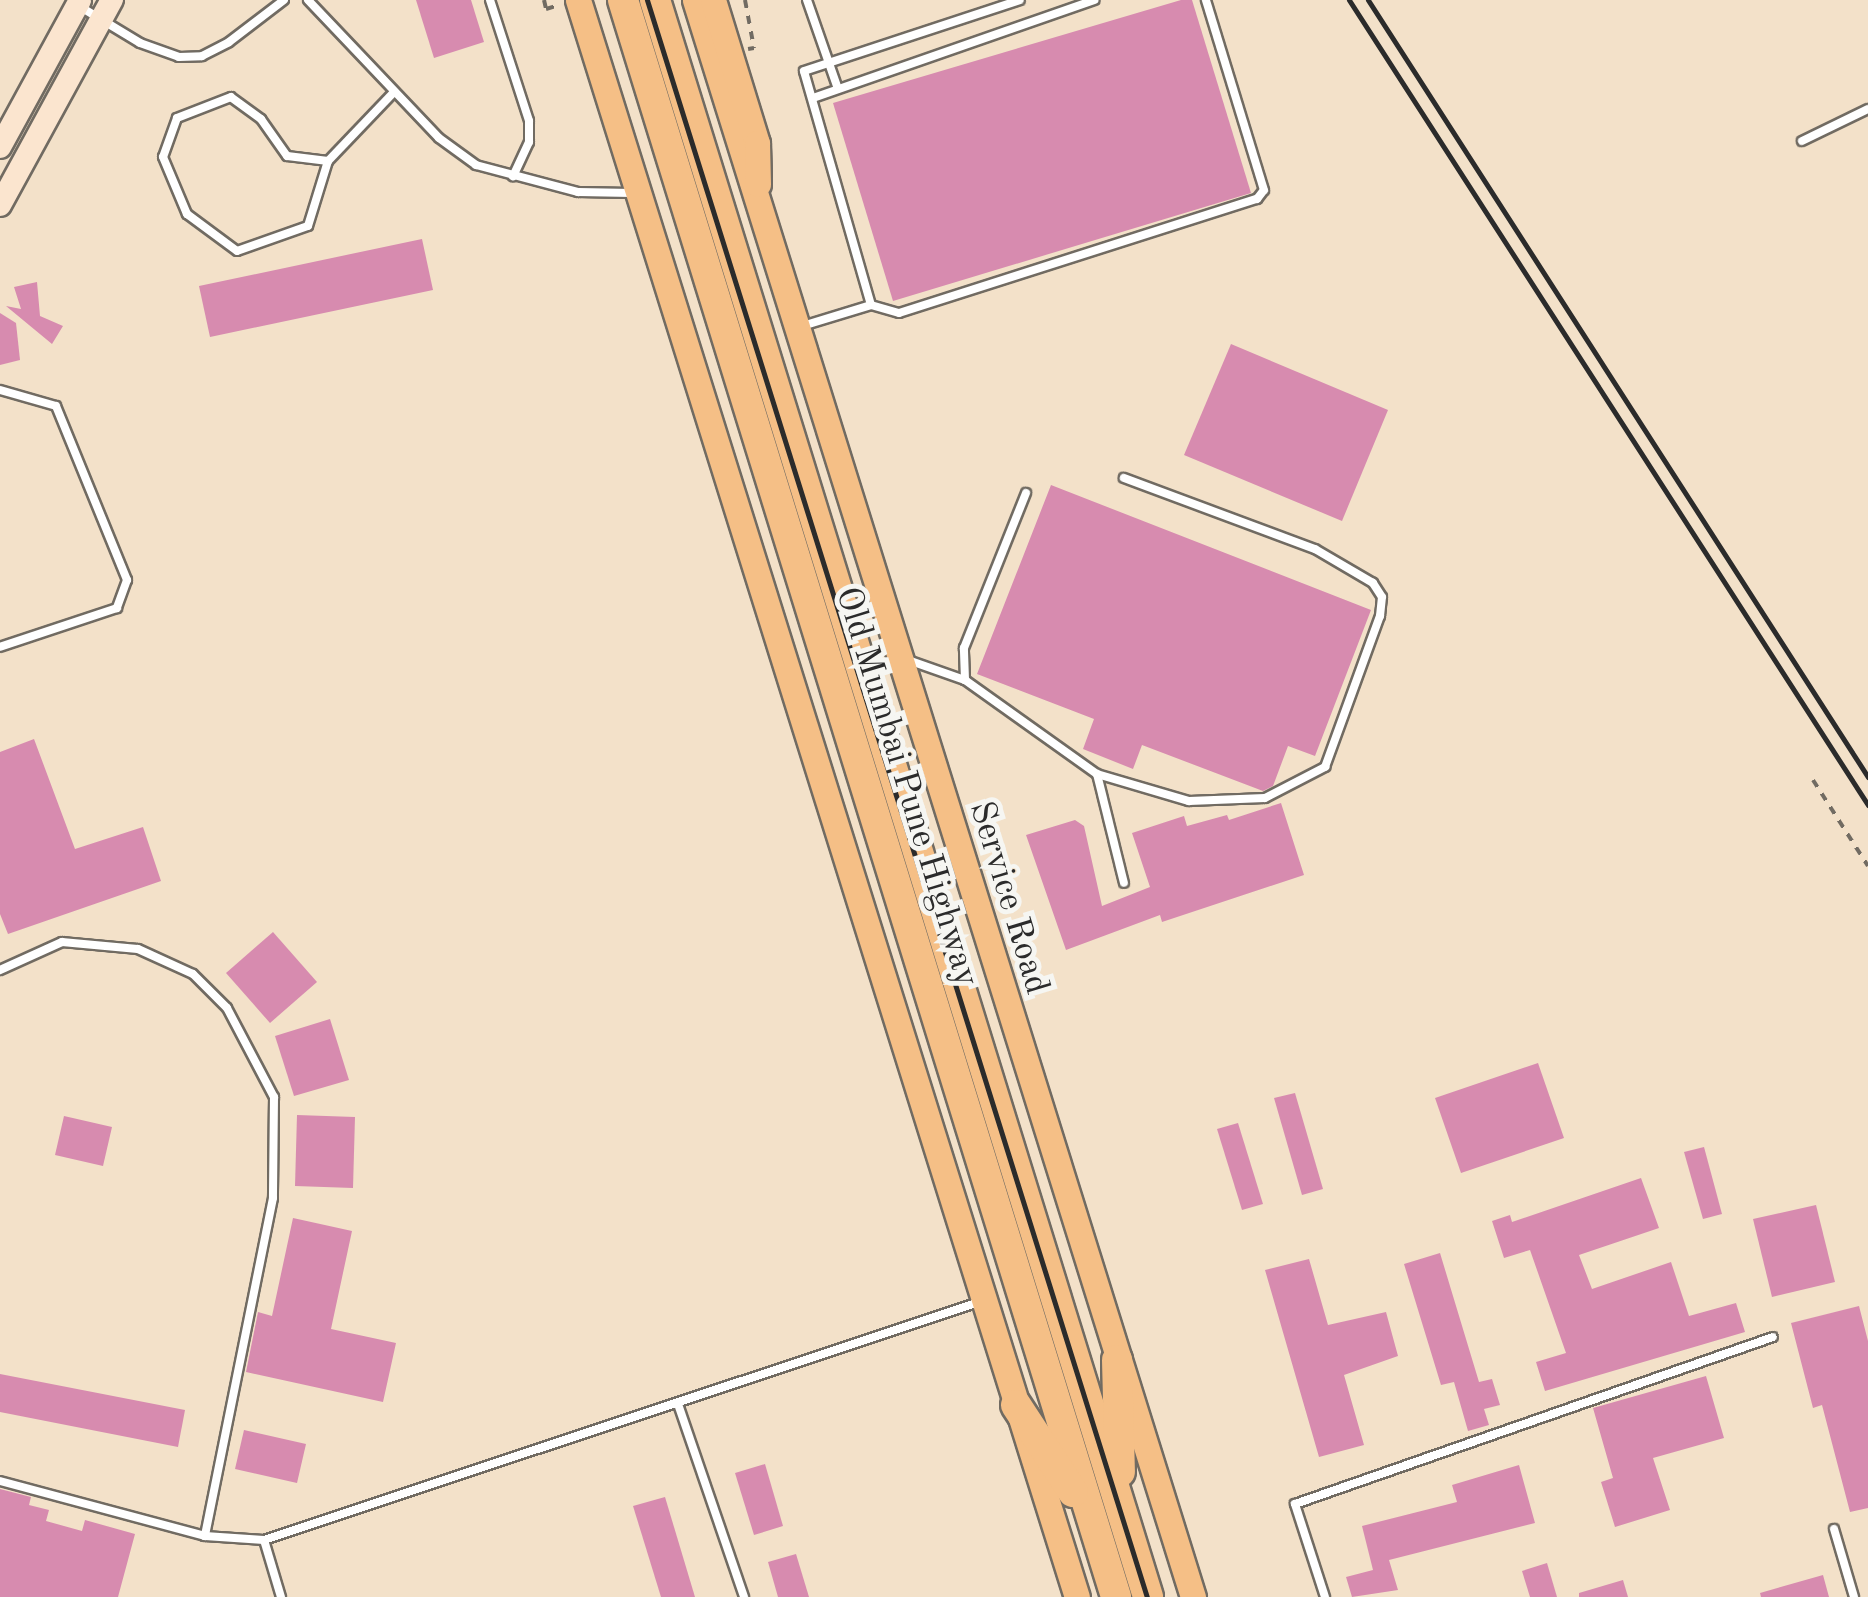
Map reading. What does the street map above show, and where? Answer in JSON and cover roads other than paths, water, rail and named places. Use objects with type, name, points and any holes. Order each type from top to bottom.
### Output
[{"type":"highway","name":"Old Mumbai Pune Highway","points":[[624,0],[1107,1518],[1148,1597]]},
{"type":"highway","name":"Old Mumbai Pune Highway","points":[[655,0],[1107,1518],[1116,1597]]},
{"type":"highway","points":[[1107,1518],[1117,1360]]},
{"type":"highway","points":[[1016,1406],[1107,1518]]},
{"type":"main road","points":[[575,0],[640,193],[1076,1597]]},
{"type":"main road","name":"Service Road","points":[[695,0],[758,219],[1193,1597]]},
{"type":"main road","points":[[713,0],[757,143],[758,219]]},
{"type":"street","points":[[0,147],[79,2]]},
{"type":"street","points":[[0,205],[106,9]]},
{"type":"lane","points":[[79,2],[106,9],[140,43],[179,57],[202,56],[284,0]]},
{"type":"lane","points":[[308,0],[394,92],[476,165],[578,192],[640,193]]},
{"type":"lane","points":[[490,0],[529,121],[529,142],[513,177]]},
{"type":"lane","points":[[808,0],[838,89]]},
{"type":"lane","points":[[871,305],[804,71],[1020,0]]},
{"type":"lane","points":[[814,98],[1094,0]]},
{"type":"lane","points":[[793,328],[871,305],[900,312],[1257,200],[1264,190],[1206,0]]},
{"type":"lane","points":[[328,161],[287,156],[261,118],[231,97],[177,118],[162,158],[187,214],[237,252],[308,226],[328,161],[394,92]]},
{"type":"lane","points":[[1802,141],[1868,109]]},
{"type":"lane","points":[[0,390],[56,406],[127,580],[117,608],[0,646]]},
{"type":"lane","points":[[896,656],[965,680],[1097,774],[1206,802],[1265,798],[1304,784],[1326,767],[1382,597],[1362,571],[1124,478]]},
{"type":"lane","points":[[965,680],[964,648],[1026,493]]},
{"type":"lane","points":[[1097,774],[1124,883]]},
{"type":"lane","points":[[0,970],[62,942],[138,949],[193,974],[227,1008],[274,1097],[273,1198],[205,1536]]},
{"type":"lane","points":[[0,1481],[205,1536],[264,1540],[984,1301]]},
{"type":"lane","points":[[1325,1597],[1295,1504],[1773,1337]]},
{"type":"lane","points":[[678,1404],[744,1597]]},
{"type":"lane","points":[[1834,1529],[1854,1597]]},
{"type":"lane","points":[[264,1540],[281,1597]]},
{"type":"railway","points":[[647,0],[1147,1597]]},
{"type":"railway","points":[[1349,0],[1868,805]]},
{"type":"railway","points":[[1368,0],[1868,777]]}]
